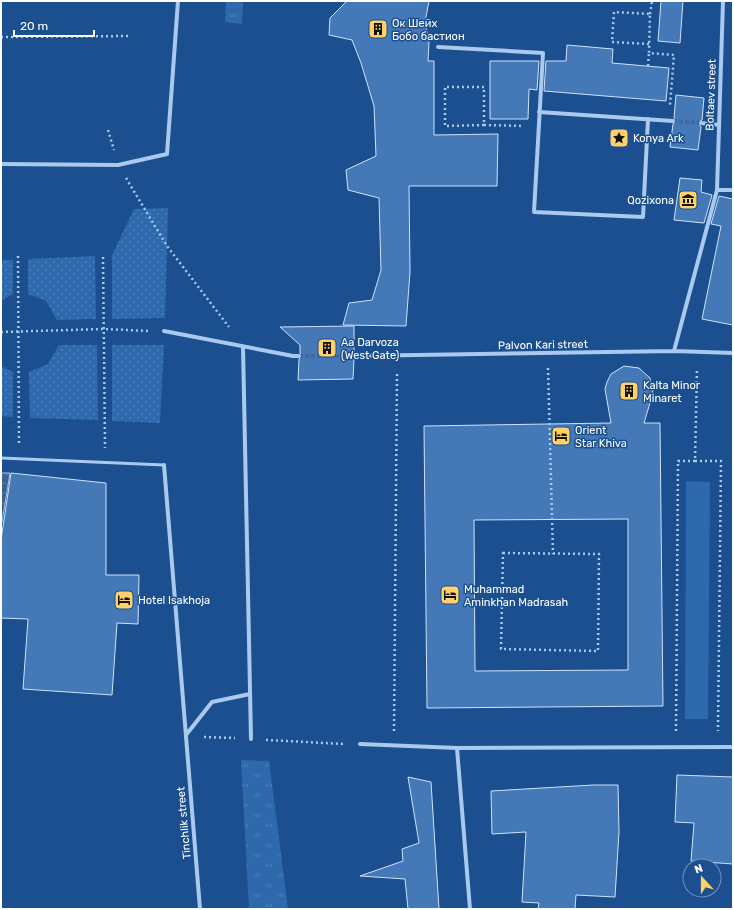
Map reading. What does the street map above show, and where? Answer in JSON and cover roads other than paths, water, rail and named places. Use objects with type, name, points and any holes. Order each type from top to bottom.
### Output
[{"type":"street","points":[[1,164],[118,165],[167,154],[178,1]]},
{"type":"street","name":"Boltaev street","points":[[674,351],[717,190],[723,1]]},
{"type":"street","points":[[438,47],[543,53],[534,212],[643,217],[648,119]]},
{"type":"street","points":[[539,112],[671,120]]},
{"type":"street","points":[[701,123],[719,125]]},
{"type":"street","points":[[717,190],[733,190]]},
{"type":"street","points":[[164,332],[299,356]]},
{"type":"street","points":[[243,347],[251,739]]},
{"type":"street","name":"Palvon Kari street","points":[[354,356],[674,351],[733,353]]},
{"type":"street","name":"Tinchlik street","points":[[164,464],[200,909]]},
{"type":"street","points":[[186,736],[212,702],[250,694]]},
{"type":"street","points":[[360,744],[457,748],[733,747]]},
{"type":"street","points":[[457,748],[470,909]]},
{"type":"lane","points":[[1,458],[164,464]]},
{"type":"water","points":[[1,473],[10,473],[1,528]]},
{"type":"tunnel","points":[[673,121],[701,123]]},
{"type":"tunnel","points":[[299,356],[354,356]]},
{"type":"place","name":"Ок Шейх Бобо бастион","points":[[378,29]]},
{"type":"place","name":"Konya Ark","points":[[619,138]]},
{"type":"place","name":"Qozixona","points":[[688,200]]},
{"type":"place","name":"Aa Darvoza (West Gate)","points":[[327,348]]},
{"type":"place","name":"Kalta Minor Minaret","points":[[629,391]]},
{"type":"place","name":"Orient Star Khiva","points":[[561,436]]},
{"type":"place","name":"Muhammad Aminkhan Madrasah","points":[[450,595]]},
{"type":"place","name":"Hotel Isakhoja","points":[[124,600]]}]
